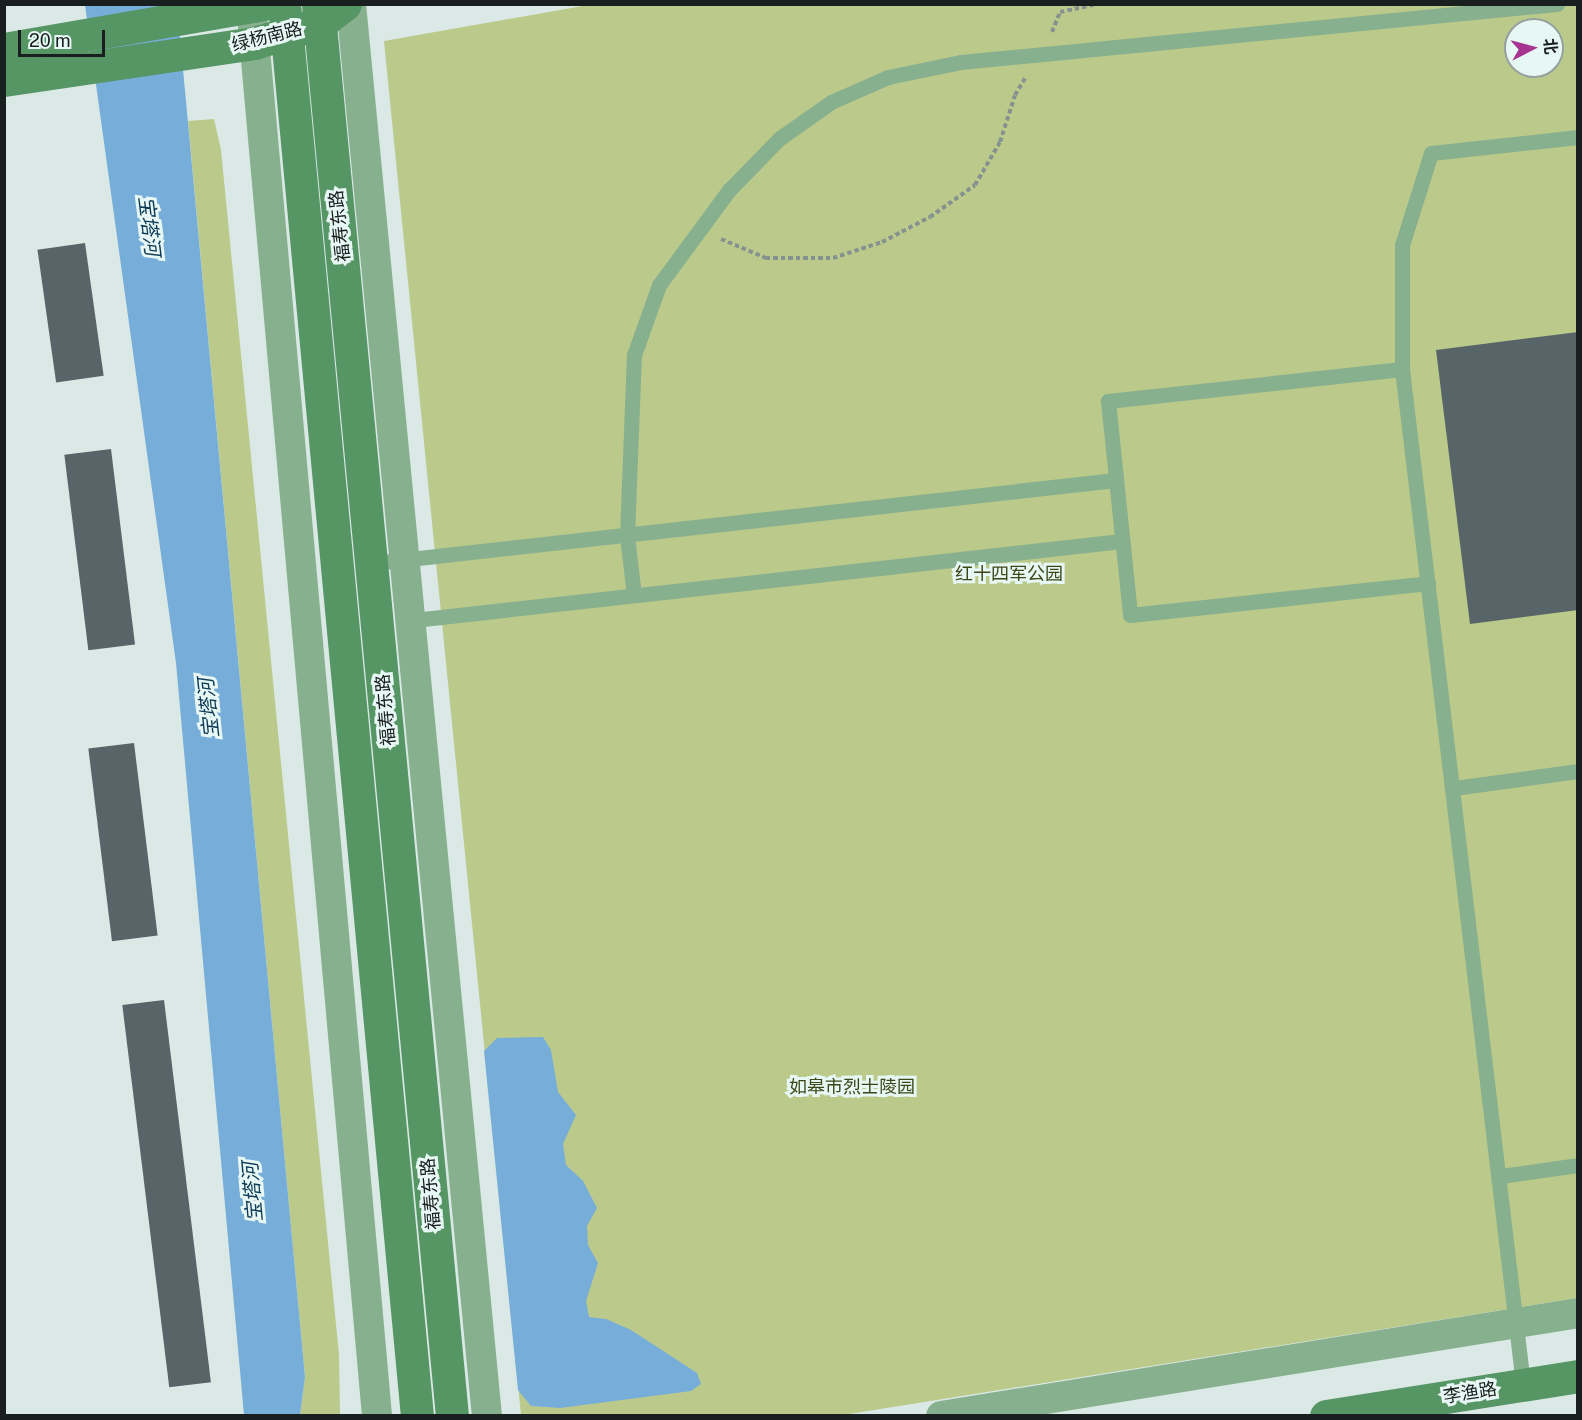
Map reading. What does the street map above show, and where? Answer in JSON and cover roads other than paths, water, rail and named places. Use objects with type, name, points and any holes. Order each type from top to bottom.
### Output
[{"type":"main road","name":"绿杨南路","points":[[4,49],[256,5]]},
{"type":"main road","name":"福寿东路","points":[[328,10],[390,562],[452,1416]]},
{"type":"main road","name":"绿杨南路","points":[[4,80],[254,44],[285,20],[328,10]]},
{"type":"main road","name":"福寿东路","points":[[285,20],[417,1416]]},
{"type":"main road","name":"李渔路","points":[[1326,1416],[1578,1376]]},
{"type":"street","points":[[351,4],[390,562]]},
{"type":"street","points":[[256,5],[254,44],[377,1416]]},
{"type":"street","points":[[394,623],[487,1416]]},
{"type":"street","points":[[941,1416],[1578,1313]]},
{"type":"lane","points":[[634,595],[627,536],[634,355],[659,285],[729,190],[780,138],[831,102],[888,77],[961,62],[1483,15],[1557,4]]},
{"type":"lane","points":[[1523,1384],[1501,1176],[1402,369],[1402,245],[1431,153],[1578,137]]},
{"type":"lane","points":[[1402,369],[1108,401],[1130,615],[1428,583]]},
{"type":"lane","points":[[390,562],[1115,480]]},
{"type":"lane","points":[[394,623],[1122,541]]},
{"type":"lane","points":[[1454,788],[1578,771]]},
{"type":"lane","points":[[1501,1176],[1578,1165]]},
{"type":"water","name":"宝塔河","points":[[85,5],[177,5],[305,1377],[300,1415],[244,1415],[176,663]]},
{"type":"water","points":[[543,1037],[551,1050],[558,1092],[576,1115],[563,1144],[566,1165],[583,1181],[597,1208],[587,1226],[588,1245],[598,1263],[586,1301],[589,1317],[606,1319],[631,1330],[697,1373],[701,1384],[691,1391],[560,1408],[531,1406],[518,1390],[484,1051],[497,1038]]},
{"type":"park label","name":"红十四军公园","points":[[1009,574]]},
{"type":"park label","name":"如皋市烈士陵园","points":[[852,1087]]}]
